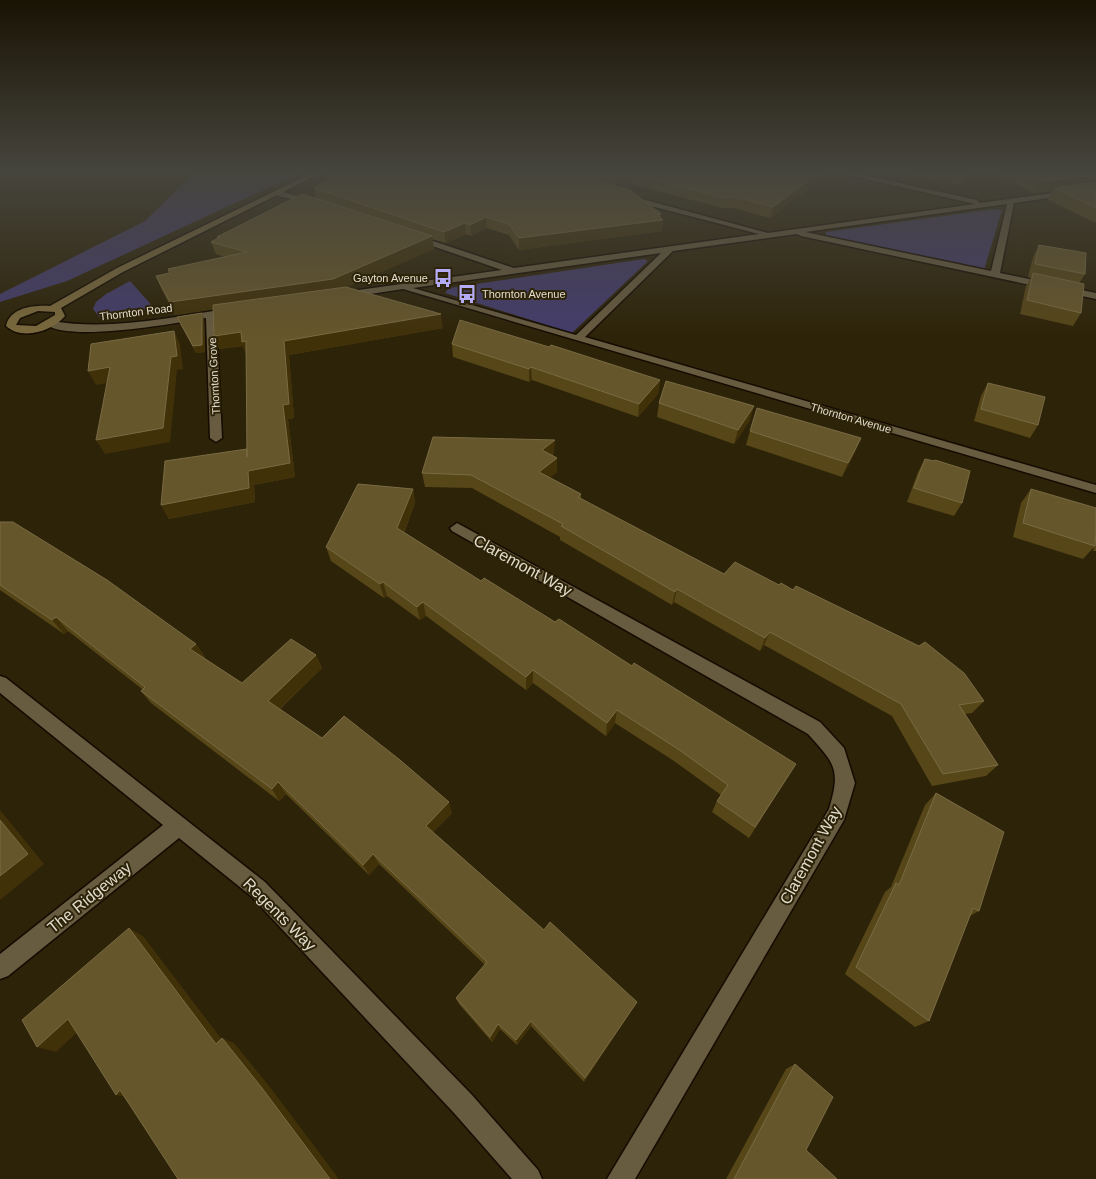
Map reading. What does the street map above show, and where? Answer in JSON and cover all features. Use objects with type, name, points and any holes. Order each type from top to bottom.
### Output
[{"type":"main road","points":[[54,308],[120,270],[208,227]]},
{"type":"main road","points":[[0,329],[11,326],[26,330],[51,324],[60,316],[59,310],[54,308],[38,308],[23,313],[13,319],[11,326]]},
{"type":"street","points":[[741,227],[772,235]]},
{"type":"street","points":[[335,296],[825,227]]},
{"type":"street","points":[[995,275],[1005,227]]},
{"type":"street","points":[[790,232],[1096,296]]},
{"type":"street","points":[[404,233],[515,271]]},
{"type":"street","points":[[577,339],[670,249]]},
{"type":"street","name":"Thornton Avenue","points":[[401,287],[1096,489]]},
{"type":"street","name":"Thornton Road","points":[[51,324],[73,329],[115,328],[240,310]]},
{"type":"street","name":"Thornton Grove","points":[[211,314],[216,438]]},
{"type":"street","name":"Claremont Way","points":[[457,528],[814,728],[838,754],[846,783],[837,813],[620,1179]]},
{"type":"street","name":"Regents Way","points":[[0,683],[258,889],[464,1104],[530,1179]]},
{"type":"street","name":"The Ridgeway","points":[[0,968],[179,825]]},
{"type":"shaded area","points":[[133,227],[183,227],[67,281],[0,302],[0,294]]},
{"type":"shaded area","points":[[863,227],[997,227],[984,270],[826,236],[826,232]]},
{"type":"shaded area","points":[[644,259],[648,261],[572,333],[445,293],[449,288]]},
{"type":"shaded area","points":[[130,281],[154,308],[99,317],[93,309],[96,302],[106,294]]},
{"type":"building","points":[[237,227],[404,227],[432,236],[333,279],[170,302],[156,276],[170,273],[168,269],[247,252],[211,242],[220,237],[217,237]]},
{"type":"building","points":[[429,227],[456,227],[444,232]]},
{"type":"building","points":[[511,227],[607,227],[519,238]]},
{"type":"building","points":[[1039,245],[1086,253],[1085,274],[1035,264]]},
{"type":"building","points":[[1033,273],[1084,284],[1081,313],[1027,300]]},
{"type":"building","points":[[346,287],[441,314],[284,341],[289,404],[283,405],[290,463],[248,471],[249,488],[161,505],[165,461],[247,449],[246,341],[242,342],[241,332],[214,336],[213,305]]},
{"type":"building","points":[[202,313],[202,345],[193,346],[177,317]]},
{"type":"building","points":[[460,320],[549,347],[551,345],[660,380],[639,404],[531,367],[529,369],[452,344]]},
{"type":"building","points":[[174,331],[177,356],[171,357],[163,428],[96,440],[110,367],[88,371],[91,344]]},
{"type":"building","points":[[666,381],[754,406],[738,430],[659,403]]},
{"type":"building","points":[[988,383],[1045,397],[1038,425],[981,409]]},
{"type":"building","points":[[757,408],[861,438],[848,463],[750,431]]},
{"type":"building","points":[[433,437],[555,440],[542,450],[557,458],[539,472],[581,494],[578,497],[724,574],[735,562],[779,585],[781,583],[793,590],[796,586],[919,646],[925,642],[964,673],[984,701],[959,705],[998,765],[943,774],[901,704],[770,632],[765,638],[677,589],[675,592],[561,526],[563,524],[471,475],[422,473]]},
{"type":"building","points":[[925,459],[935,460],[970,471],[962,503],[914,488]]},
{"type":"building","points":[[358,484],[413,489],[397,528],[481,581],[484,578],[555,622],[559,619],[632,666],[634,663],[796,764],[755,827],[717,801],[728,785],[678,749],[617,710],[607,723],[533,670],[526,677],[423,602],[417,607],[383,582],[380,584],[326,547]]},
{"type":"building","points":[[1031,489],[1096,508],[1095,546],[1023,523]]},
{"type":"building","points":[[0,522],[13,522],[107,580],[196,644],[190,649],[242,683],[291,639],[316,655],[268,701],[322,738],[344,716],[400,760],[449,802],[426,826],[544,930],[550,922],[637,1002],[585,1078],[531,1021],[516,1040],[498,1024],[490,1037],[456,998],[487,962],[373,854],[363,865],[278,782],[272,789],[141,691],[145,687],[56,617],[52,620],[0,585]]},
{"type":"building","points":[[936,793],[1004,832],[979,911],[973,908],[929,1021],[856,967],[896,883],[899,885]]},
{"type":"building","points":[[0,820],[28,854],[0,876]]},
{"type":"building","points":[[129,928],[216,1044],[222,1038],[330,1179],[178,1179],[120,1090],[116,1095],[68,1019],[37,1047],[22,1020]]},
{"type":"building","points":[[795,1064],[833,1097],[806,1150],[837,1179],[734,1179]]},
{"type":"place","name":"Gayton Avenue","points":[[443,278]]},
{"type":"place","name":"Thornton Avenue","points":[[467,294]]}]
